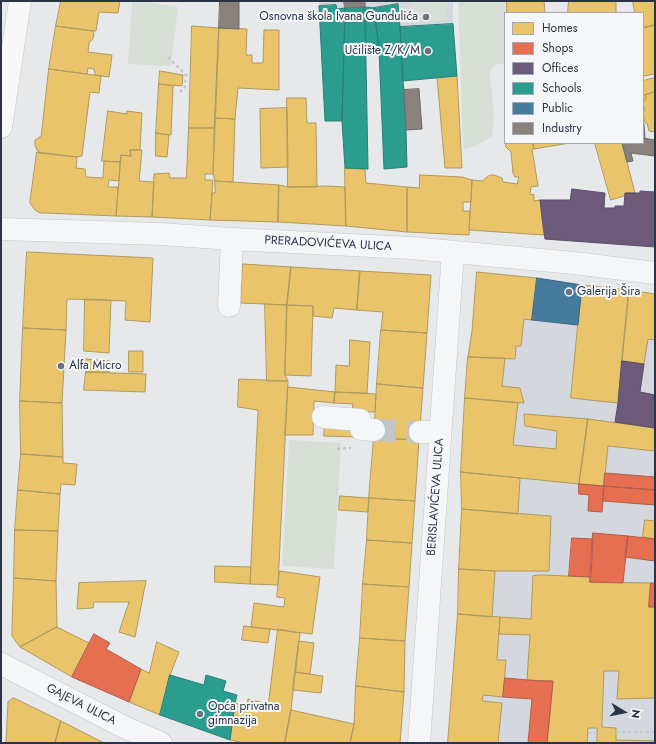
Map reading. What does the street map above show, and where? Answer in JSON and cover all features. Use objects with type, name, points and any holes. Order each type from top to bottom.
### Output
[{"type":"main road","points":[[1,127],[20,1]]},
{"type":"street","name":"PRERADOVIĆEVA ULICA","points":[[1,229],[160,234],[374,246],[453,252],[655,273]]},
{"type":"street","points":[[229,306],[232,239]]},
{"type":"street","name":"BERISLAVIĆEVA ULICA","points":[[419,743],[430,432],[453,252]]},
{"type":"street","points":[[323,417],[360,420],[360,429],[374,430]]},
{"type":"street","name":"GAJEVA ULICA","points":[[1,664],[126,728],[162,743]]},
{"type":"path","points":[[168,57],[186,75],[185,87],[180,92]]},
{"type":"path","points":[[616,732],[655,732]]},
{"type":"path","points":[[588,733],[597,733]]},
{"type":"shaded area","points":[[132,1],[178,7],[171,66],[128,64]]},
{"type":"shaded area","name":"Osnovna škola Ivana Gundulića","points":[[319,1],[453,1],[453,24],[400,27],[398,4],[374,8],[337,9],[336,5],[319,6]]},
{"type":"shaded area","points":[[411,1],[447,1],[447,21],[410,22]]},
{"type":"shaded area","points":[[458,1],[505,1],[504,63],[494,65],[489,75],[494,120],[492,136],[475,146],[464,149]]},
{"type":"shaded area","points":[[477,272],[537,278],[655,294],[655,743],[448,743],[458,614],[462,509],[461,472],[468,357],[472,331]]},
{"type":"shaded area","points":[[289,440],[341,443],[334,569],[282,566]]},
{"type":"building: Homes","points":[[61,1],[120,1],[118,13],[99,12],[96,31],[93,31],[56,26]]},
{"type":"building: Homes","points":[[507,1],[544,1],[545,12],[507,12]]},
{"type":"building: Homes","points":[[569,1],[616,1],[616,12],[568,12]]},
{"type":"building: Homes","points":[[633,1],[655,1],[655,25],[644,28],[644,12],[635,12]]},
{"type":"building: Homes","points":[[655,25],[655,74],[644,76],[644,28]]},
{"type":"building: Homes","points":[[56,26],[93,31],[93,39],[89,43],[88,52],[112,55],[109,77],[95,75],[94,69],[88,68],[87,74],[49,69]]},
{"type":"building: Homes","points":[[192,26],[219,28],[215,128],[189,128]]},
{"type":"building: Homes","points":[[219,28],[247,29],[246,55],[252,55],[252,63],[263,63],[264,30],[279,30],[279,90],[238,88],[235,119],[215,118]]},
{"type":"building: Homes","points":[[49,69],[101,76],[99,93],[90,92],[82,156],[77,157],[39,153],[35,145],[35,140],[41,136]]},
{"type":"building: Homes","points":[[160,71],[183,75],[182,86],[159,84]]},
{"type":"building: Homes","points":[[457,76],[462,168],[445,168],[437,77]]},
{"type":"building: Homes","points":[[655,78],[655,92],[645,95],[646,98],[644,101],[644,81]]},
{"type":"building: Homes","points":[[159,84],[173,86],[171,135],[156,133]]},
{"type":"building: Homes","points":[[655,92],[655,132],[649,131],[647,123],[645,123],[645,95]]},
{"type":"building: Homes","points":[[287,98],[306,98],[307,123],[316,123],[317,187],[288,187]]},
{"type":"building: Homes","points":[[287,108],[288,167],[261,168],[260,109]]},
{"type":"building: Homes","points":[[108,111],[127,114],[127,111],[142,113],[140,150],[130,150],[131,156],[121,155],[120,162],[102,161]]},
{"type":"building: Homes","points":[[215,118],[235,119],[233,182],[215,181],[213,174]]},
{"type":"building: Homes","points":[[189,128],[215,128],[213,174],[205,174],[205,180],[213,180],[210,220],[152,217],[154,174],[169,173],[170,178],[186,178]]},
{"type":"building: Homes","points":[[156,133],[169,135],[167,157],[156,156]]},
{"type":"building: Homes","points":[[506,144],[533,144],[534,149],[532,149],[538,186],[531,187],[530,195],[534,194],[534,201],[540,200],[544,235],[469,230],[472,180],[482,181],[490,175],[494,175],[502,178],[503,182],[517,184],[519,177],[515,177],[513,173],[511,152],[506,147]]},
{"type":"building: Homes","points":[[533,144],[564,144],[534,149]]},
{"type":"building: Homes","points":[[595,144],[622,144],[635,193],[625,193],[624,196],[611,200]]},
{"type":"building: Homes","points":[[130,150],[142,150],[139,181],[154,182],[152,217],[116,216],[121,155],[131,156]]},
{"type":"building: Homes","points":[[37,152],[77,157],[76,168],[85,169],[86,177],[103,178],[104,161],[120,162],[119,181],[109,180],[108,187],[118,187],[116,216],[40,213],[35,210],[30,203]]},
{"type":"building: Homes","points":[[345,168],[365,169],[366,183],[407,187],[407,232],[346,226]]},
{"type":"building: Homes","points":[[420,175],[462,177],[472,180],[471,202],[463,202],[463,211],[470,211],[469,235],[407,232],[407,187],[419,188]]},
{"type":"building: Homes","points":[[215,181],[279,185],[278,222],[210,220],[212,193],[215,193]]},
{"type":"building: Homes","points":[[279,185],[288,187],[345,187],[346,226],[278,222]]},
{"type":"building: Homes","points":[[27,252],[153,258],[150,322],[125,320],[126,301],[67,299],[66,330],[23,328]]},
{"type":"building: Homes","points":[[243,264],[291,267],[287,305],[241,303]]},
{"type":"building: Homes","points":[[291,267],[360,271],[357,310],[334,308],[332,318],[313,316],[313,306],[287,305]]},
{"type":"building: Homes","points":[[360,271],[431,275],[427,333],[381,330],[383,312],[357,310]]},
{"type":"building: Homes","points":[[477,272],[537,278],[532,320],[524,319],[521,346],[516,346],[515,359],[468,357],[472,331]]},
{"type":"building: Homes","points":[[582,285],[629,290],[618,403],[571,398]]},
{"type":"building: Homes","points":[[629,290],[655,294],[655,340],[648,339],[644,364],[622,361]]},
{"type":"building: Homes","points":[[85,299],[111,300],[109,353],[84,351]]},
{"type":"building: Homes","points":[[265,304],[287,305],[285,375],[288,381],[267,381]]},
{"type":"building: Homes","points":[[287,305],[313,306],[311,376],[285,375]]},
{"type":"building: Homes","points":[[23,328],[66,330],[62,403],[20,401]]},
{"type":"building: Homes","points":[[381,330],[427,333],[423,388],[377,384]]},
{"type":"building: Homes","points":[[350,340],[370,342],[367,393],[335,392],[336,365],[349,366]]},
{"type":"building: Homes","points":[[129,351],[143,351],[143,372],[129,372]]},
{"type":"building: Homes","points":[[468,357],[505,358],[502,386],[520,388],[524,403],[465,398]]},
{"type":"building: Homes","points":[[86,359],[109,361],[109,372],[86,372]]},
{"type":"building: Homes","points":[[86,372],[146,374],[145,392],[84,390]]},
{"type":"building: Homes","points":[[239,379],[288,381],[278,585],[250,584],[258,410],[238,407]]},
{"type":"building: Homes","points":[[377,384],[423,388],[419,440],[374,438]]},
{"type":"building: Homes","points":[[288,387],[335,392],[334,403],[314,401],[313,435],[285,435]]},
{"type":"building: Homes","points":[[335,392],[376,394],[375,412],[352,411],[353,404],[334,403]]},
{"type":"building: Homes","points":[[465,398],[518,403],[513,445],[556,449],[557,431],[525,426],[524,414],[588,419],[579,484],[461,472]]},
{"type":"building: Homes","points":[[20,401],[62,403],[63,457],[21,454]]},
{"type":"building: Homes","points":[[588,419],[655,428],[655,451],[608,446],[604,486],[579,484]]},
{"type":"building: Homes","points":[[325,422],[356,424],[355,437],[324,436]]},
{"type":"building: Homes","points":[[374,438],[419,440],[415,501],[369,498]]},
{"type":"building: Homes","points":[[21,454],[63,457],[63,463],[77,464],[75,485],[61,484],[60,494],[18,490]]},
{"type":"building: Homes","points":[[461,472],[520,478],[518,514],[462,509]]},
{"type":"building: Homes","points":[[18,490],[60,494],[58,531],[15,530]]},
{"type":"building: Homes","points":[[340,496],[369,498],[368,512],[339,510]]},
{"type":"building: Homes","points":[[369,498],[415,501],[412,543],[367,540]]},
{"type":"building: Homes","points":[[462,509],[551,516],[549,571],[459,569]]},
{"type":"building: Homes","points":[[645,520],[655,521],[655,539],[643,537]]},
{"type":"building: Homes","points":[[15,530],[58,531],[56,581],[14,578]]},
{"type":"building: Homes","points":[[367,540],[412,543],[409,587],[363,584]]},
{"type":"building: Homes","points":[[215,566],[251,567],[250,584],[215,582]]},
{"type":"building: Homes","points":[[459,569],[495,571],[492,617],[458,614]]},
{"type":"building: Homes","points":[[280,571],[320,577],[312,634],[251,627],[254,603],[284,607],[285,598],[277,597]]},
{"type":"building: Homes","points":[[533,576],[591,577],[590,582],[651,583],[649,607],[655,607],[655,698],[617,699],[619,671],[604,671],[602,727],[616,728],[616,740],[655,741],[655,743],[597,743],[597,728],[588,728],[587,743],[547,743],[553,681],[527,680],[530,635],[499,634],[500,617],[531,619]]},
{"type":"building: Homes","points":[[14,578],[56,581],[57,627],[20,647],[12,636]]},
{"type":"building: Homes","points":[[146,581],[135,637],[119,632],[129,602],[94,602],[93,608],[77,609],[79,583]]},
{"type":"building: Homes","points":[[363,584],[409,587],[405,641],[360,638]]},
{"type":"building: Homes","points":[[458,614],[500,617],[497,660],[506,660],[503,697],[483,695],[482,701],[502,703],[498,743],[448,743]]},
{"type":"building: Homes","points":[[244,626],[270,629],[268,643],[242,640]]},
{"type":"building: Homes","points":[[57,627],[89,643],[72,677],[20,647]]},
{"type":"building: Homes","points":[[278,629],[300,633],[291,710],[285,743],[245,743],[230,740],[235,703],[247,707],[248,699],[268,704]]},
{"type":"building: Homes","points":[[360,638],[405,641],[404,692],[356,686]]},
{"type":"building: Homes","points":[[299,641],[314,643],[310,674],[295,672]]},
{"type":"building: Homes","points":[[157,642],[179,652],[170,675],[160,715],[129,702],[141,669],[149,673]]},
{"type":"building: Homes","points":[[295,672],[323,676],[321,693],[293,690]]},
{"type":"building: Homes","points":[[356,686],[404,692],[400,743],[350,743],[354,724]]},
{"type":"building: Homes","points":[[14,698],[61,721],[55,743],[6,743],[8,702]]},
{"type":"building: Homes","points":[[291,710],[354,724],[350,743],[285,743]]},
{"type":"building: Homes","points":[[61,721],[104,743],[55,743]]},
{"type":"building: Shops","points":[[605,473],[655,477],[655,490],[604,486]]},
{"type":"building: Shops","points":[[579,484],[604,486],[602,512],[588,511],[589,495],[579,494]]},
{"type":"building: Shops","points":[[604,486],[655,490],[655,505],[603,501]]},
{"type":"building: Shops","points":[[593,533],[628,536],[623,583],[590,582]]},
{"type":"building: Shops","points":[[628,536],[655,539],[655,561],[625,557]]},
{"type":"building: Shops","points":[[572,538],[593,539],[591,577],[569,576]]},
{"type":"building: Shops","points":[[651,583],[655,583],[655,607],[649,607]]},
{"type":"building: Shops","points":[[94,634],[110,643],[106,649],[141,669],[129,702],[72,677]]},
{"type":"building: Shops","points":[[505,678],[553,681],[547,743],[528,743],[532,699],[503,697]]},
{"type":"building: Offices","points":[[572,189],[605,193],[604,208],[624,206],[625,193],[640,193],[640,191],[655,192],[655,247],[545,239],[540,200],[570,200]]},
{"type":"building: Offices","points":[[622,361],[644,364],[640,392],[655,395],[655,428],[615,422]]},
{"type":"building: Schools","points":[[398,4],[404,90],[407,167],[384,169],[379,50],[374,8]]},
{"type":"building: Schools","points":[[336,5],[337,9],[345,8],[342,121],[325,121],[319,6]]},
{"type":"building: Schools","points":[[365,7],[368,169],[345,168],[342,121],[345,8]]},
{"type":"building: Schools","points":[[365,7],[374,8],[379,50],[366,52]]},
{"type":"building: Schools","name":"Učilište Z/K/M","points":[[453,24],[457,76],[403,81],[400,27]]},
{"type":"building: Schools","points":[[170,675],[204,685],[206,675],[226,681],[223,691],[237,695],[230,740],[160,715]]},
{"type":"building: Public","points":[[537,278],[582,285],[578,325],[532,320]]},
{"type":"building: Industry","points":[[220,1],[239,1],[239,29],[219,28]]},
{"type":"building: Industry","points":[[344,1],[365,1],[365,7],[345,8]]},
{"type":"building: Industry","points":[[419,89],[422,129],[406,130],[404,90]]},
{"type":"building: Industry","points":[[644,138],[655,140],[655,156],[631,153],[633,161],[627,162],[622,144],[644,144]]},
{"type":"tunnel","points":[[374,430],[420,432]]},
{"type":"place","name":"Osnovna škola Ivana Gundulića","points":[[426,17]]},
{"type":"place","name":"Učilište Z/K/M","points":[[428,51]]},
{"type":"place","name":"Galerija Šira","points":[[569,292]]},
{"type":"place","name":"Alfa Micro","points":[[61,366]]},
{"type":"place","name":"Opća privatna gimnazija","points":[[200,714]]}]
